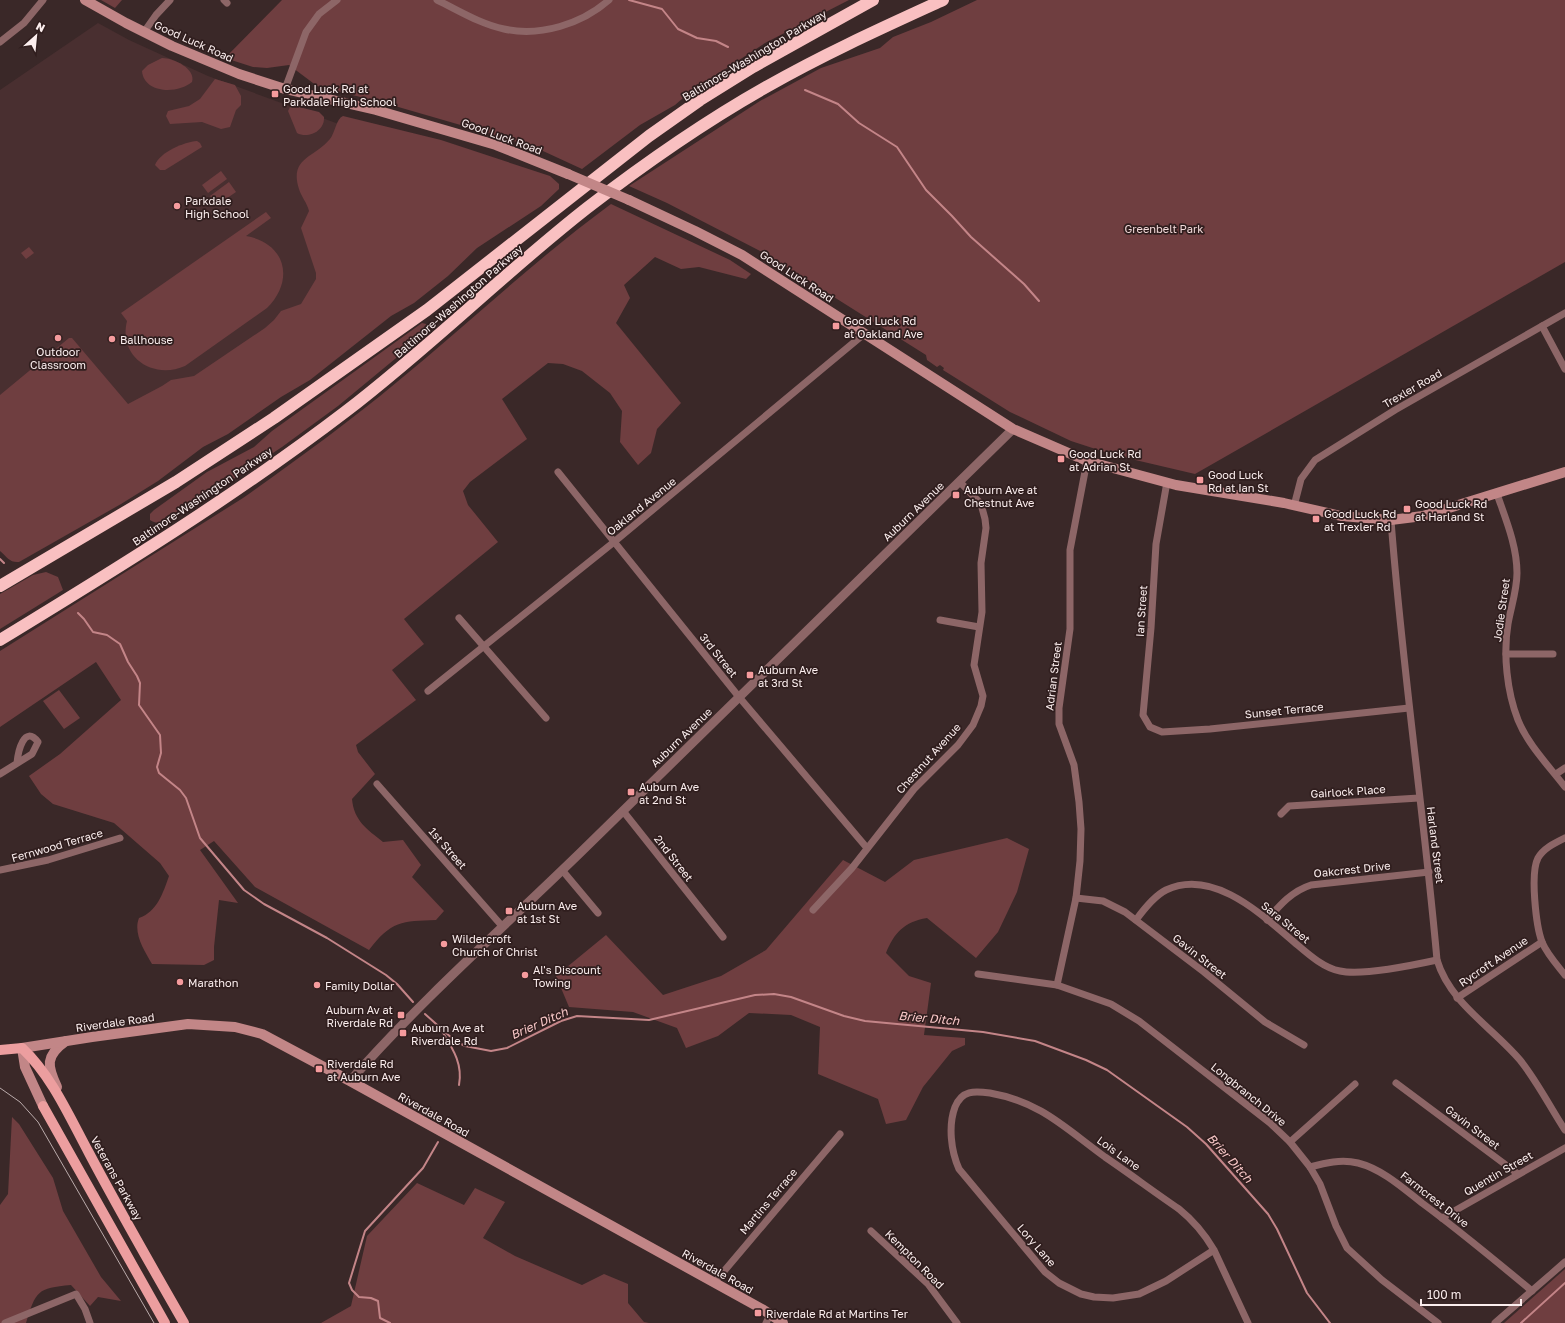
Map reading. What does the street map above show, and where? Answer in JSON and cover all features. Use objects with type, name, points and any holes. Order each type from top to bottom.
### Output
[{"type":"highway","name":"Baltimore-Washington Parkway","points":[[0,586],[176,482],[274,418],[427,310],[649,136],[700,100],[753,67],[873,0]]},
{"type":"highway","name":"Baltimore-Washington Parkway","points":[[0,640],[195,518],[296,449],[392,375],[585,210],[662,152],[767,86],[862,37],[943,0]]},
{"type":"main road","name":"Good Luck Road","points":[[85,0],[144,32],[211,63],[285,89],[376,110],[503,147],[629,200],[695,230],[742,255],[1013,429],[1087,461],[1167,482],[1341,516],[1391,520],[1423,516],[1565,472]]},
{"type":"main road","name":"Riverdale Road","points":[[0,1050],[188,1024],[235,1027],[262,1034],[350,1080],[714,1283],[768,1319],[783,1323]]},
{"type":"main road","points":[[66,1041],[55,1050],[50,1059],[49,1067],[76,1129]]},
{"type":"main road","points":[[22,1048],[25,1067],[44,1106],[165,1323]]},
{"type":"main road","name":"Veterans Parkway","points":[[22,1048],[42,1070],[184,1323]]},
{"type":"street","points":[[0,42],[24,23],[43,0]]},
{"type":"street","points":[[144,32],[156,15],[170,0]]},
{"type":"street","points":[[285,89],[306,32],[319,14],[337,0]]},
{"type":"street","points":[[437,0],[477,20],[497,27],[524,31],[540,31],[575,21],[609,0]]},
{"type":"street","name":"Trexler Road","points":[[1294,506],[1301,479],[1315,460],[1395,410],[1565,313]]},
{"type":"street","points":[[1542,326],[1565,369]]},
{"type":"street","name":"Oakland Avenue","points":[[428,691],[614,542],[864,334]]},
{"type":"street","name":"Auburn Avenue","points":[[350,1080],[381,1045],[502,926],[623,811],[1013,429]]},
{"type":"street","name":"Adrian Street","points":[[1057,985],[1076,898],[1081,829],[1074,765],[1059,724],[1059,708],[1070,629],[1070,550],[1087,461]]},
{"type":"street","name":"3rd Street","points":[[558,472],[739,697],[867,848]]},
{"type":"street","name":"Chestnut Avenue","points":[[813,910],[852,868],[914,789],[958,745],[976,720],[983,700],[974,665],[982,612],[981,563],[986,518],[981,504],[960,482]]},
{"type":"street","name":"Ian Street","points":[[1162,732],[1150,727],[1142,715],[1151,628],[1156,544],[1167,482]]},
{"type":"street","name":"Jodie Street","points":[[1497,494],[1510,530],[1517,568],[1516,586],[1508,625],[1506,654],[1511,690],[1518,718],[1529,740],[1565,787]]},
{"type":"street","name":"Harland Street","points":[[1391,520],[1409,708],[1429,872],[1437,960],[1441,972],[1457,998],[1499,1037],[1521,1062],[1565,1130]]},
{"type":"street","points":[[459,618],[546,718]]},
{"type":"street","points":[[940,620],[979,627]]},
{"type":"street","points":[[1506,654],[1553,654]]},
{"type":"street","name":"Sunset Terrace","points":[[1162,732],[1210,729],[1409,708]]},
{"type":"street","points":[[0,774],[16,763]]},
{"type":"street","points":[[1556,774],[1565,768]]},
{"type":"street","name":"1st Street","points":[[377,784],[502,926]]},
{"type":"street","name":"Gairlock Place","points":[[1281,814],[1289,806],[1419,798]]},
{"type":"street","name":"2nd Street","points":[[623,811],[723,937]]},
{"type":"street","name":"Fernwood Terrace","points":[[0,870],[48,860],[120,838]]},
{"type":"street","points":[[1565,838],[1545,850],[1539,856],[1536,866],[1534,888],[1542,942],[1550,956],[1565,975]]},
{"type":"street","points":[[562,870],[598,913]]},
{"type":"street","name":"Oakcrest Drive","points":[[1268,920],[1298,889],[1311,885],[1429,872]]},
{"type":"street","name":"Sara Street","points":[[1136,920],[1149,904],[1165,890],[1182,884],[1208,886],[1222,891],[1268,920],[1309,954],[1330,968],[1340,971],[1377,970],[1437,960]]},
{"type":"street","name":"Gavin Street","points":[[1076,898],[1094,899],[1109,903],[1136,920],[1265,1022],[1304,1045]]},
{"type":"street","name":"Rycroft Avenue","points":[[1457,998],[1542,942]]},
{"type":"street","name":"Longbranch Drive","points":[[978,974],[1057,985],[1111,1004],[1139,1021],[1270,1123],[1290,1142],[1310,1167],[1325,1194],[1336,1226],[1347,1248],[1382,1280],[1438,1323]]},
{"type":"street","name":"Gavin Street","points":[[1396,1082],[1518,1174]]},
{"type":"street","points":[[1290,1142],[1355,1084]]},
{"type":"street","name":"Lois Lane","points":[[952,1138],[951,1128],[954,1110],[959,1099],[966,1093],[980,1091],[1012,1097],[1057,1120],[1179,1209],[1196,1224],[1214,1250],[1248,1323]]},
{"type":"street","name":"Martins Terrace","points":[[714,1283],[840,1134]]},
{"type":"street","name":"Lory Lane","points":[[952,1138],[958,1165],[967,1180],[1044,1272],[1059,1283],[1081,1294],[1094,1297],[1113,1298],[1139,1294],[1166,1281],[1214,1250]]},
{"type":"street","name":"Quentin Street","points":[[1442,1218],[1565,1148]]},
{"type":"street","name":"Farmcrest Drive","points":[[1310,1167],[1337,1162],[1349,1162],[1366,1166],[1393,1181],[1442,1218],[1532,1291]]},
{"type":"street","name":"Kempton Road","points":[[871,1231],[928,1284],[957,1323]]},
{"type":"street","points":[[1495,1323],[1565,1262]]},
{"type":"street","points":[[5,1323],[76,1294],[85,1309],[90,1323]]},
{"type":"shaded area","name":"Parkdale High School","points":[[98,23],[129,40],[208,76],[366,134],[344,279],[34,493],[0,447],[0,90]]},
{"type":"green space","points":[[101,0],[122,0],[115,8]]},
{"type":"green space","points":[[282,0],[849,0],[765,43],[690,92],[675,105],[640,125],[582,169],[543,151],[502,137],[388,104],[317,86],[289,65],[267,68],[253,67],[225,58]]},
{"type":"green space","name":"Greenbelt Park","points":[[977,0],[1565,0],[1565,262],[1195,474],[1114,455],[1071,441],[1010,412],[943,370],[944,368],[940,365],[937,367],[927,360],[926,355],[764,253],[667,203],[629,186],[760,101],[821,68],[880,48],[893,37],[931,22]]},
{"type":"green space","points":[[162,58],[167,58],[183,65],[191,73],[192,82],[179,89],[171,90],[162,90],[149,84],[144,79],[142,71],[148,65]]},
{"type":"green space","points":[[215,79],[235,85],[241,96],[241,105],[236,110],[230,127],[221,129],[202,122],[170,124],[166,116],[168,111],[189,106],[200,99]]},
{"type":"green space","points":[[295,106],[319,112],[324,117],[324,122],[319,130],[306,135],[297,133],[288,111],[290,107]]},
{"type":"green space","points":[[343,116],[441,140],[550,176],[559,184],[559,189],[541,206],[477,248],[448,276],[414,303],[391,316],[310,380],[281,397],[228,434],[203,447],[158,481],[121,504],[19,562],[13,562],[0,551],[0,395],[69,338],[72,338],[128,404],[171,380],[194,376],[265,328],[281,311],[301,304],[316,279],[316,273],[301,228],[309,211],[299,189],[297,171],[305,160],[330,139],[337,123]]},
{"type":"green space","points":[[197,141],[202,147],[165,170],[160,170],[155,165],[162,156],[173,148]]},
{"type":"green space","points":[[221,171],[227,179],[208,193],[202,185]]},
{"type":"green space","points":[[229,182],[236,192],[217,205],[210,196]]},
{"type":"green space","points":[[611,204],[730,260],[751,274],[746,279],[699,267],[681,269],[655,257],[624,285],[630,298],[616,323],[681,403],[657,429],[651,453],[638,465],[620,442],[622,411],[610,393],[582,371],[563,364],[548,363],[502,399],[527,439],[470,482],[463,491],[468,505],[498,542],[404,619],[424,644],[392,670],[416,700],[356,745],[358,752],[375,774],[352,799],[353,807],[358,819],[383,842],[403,840],[421,865],[412,877],[444,911],[436,920],[414,921],[398,924],[384,933],[369,950],[255,887],[214,841],[200,850],[238,903],[219,900],[214,960],[204,965],[152,964],[138,935],[137,930],[139,918],[155,907],[169,876],[160,863],[114,823],[53,804],[41,794],[29,776],[60,754],[121,700],[96,662],[0,727],[0,651],[243,498],[302,456],[424,360],[556,247]]},
{"type":"green space","points":[[266,212],[271,218],[246,236],[260,240],[270,246],[278,254],[282,264],[283,275],[281,286],[276,297],[267,308],[185,366],[173,370],[161,370],[150,367],[133,355],[128,345],[126,334],[127,321],[121,313]]},
{"type":"green space","points":[[29,247],[34,253],[26,259],[21,253]]},
{"type":"green space","points":[[422,323],[426,324],[429,328],[424,335],[338,406],[282,447],[188,509],[178,511],[158,523],[150,520],[150,514],[154,510],[207,472],[254,447],[272,431]]},
{"type":"green space","points":[[46,572],[58,577],[63,590],[0,629],[0,594],[33,575]]},
{"type":"green space","points":[[59,690],[80,718],[64,729],[43,701]]},
{"type":"green space","points":[[1007,838],[1029,849],[1017,892],[998,932],[976,958],[927,918],[912,922],[896,934],[886,953],[909,976],[931,983],[924,1035],[965,1038],[965,1045],[952,1051],[923,1087],[906,1120],[886,1124],[878,1099],[818,1074],[820,1027],[791,1015],[749,1013],[718,1036],[686,1048],[677,1028],[633,1012],[569,1007],[556,976],[606,935],[663,995],[721,976],[766,950],[843,860],[885,882],[914,860]]},
{"type":"green space","points":[[12,1117],[19,1124],[53,1178],[63,1211],[101,1277],[121,1301],[98,1297],[90,1306],[71,1285],[60,1286],[44,1290],[40,1293],[32,1304],[26,1323],[0,1323],[0,1205],[8,1194]]},
{"type":"green space","points":[[417,1183],[464,1205],[475,1188],[505,1202],[483,1238],[515,1256],[582,1285],[604,1274],[628,1284],[628,1303],[644,1322],[649,1323],[321,1323],[351,1306],[367,1236]]},
{"type":"green space","points":[[1565,1269],[1565,1323],[1504,1323]]},
{"type":"waterway","points":[[629,0],[662,9],[678,29],[697,38],[716,41],[728,47]]},
{"type":"waterway","points":[[805,90],[838,104],[859,123],[897,147],[926,190],[971,237],[1024,284],[1039,301]]},
{"type":"waterway","name":"Brier Ditch","points":[[0,559],[4,563]]},
{"type":"waterway","name":"Brier Ditch","points":[[78,613],[93,632],[107,635],[120,644],[140,683],[139,705],[160,735],[161,753],[157,767],[159,773],[180,790],[186,798],[200,838],[244,890],[264,904],[327,938],[386,975],[397,984],[413,1002]]},
{"type":"waterway","name":"Brier Ditch","points":[[425,1014],[454,1040],[465,1046],[491,1051],[507,1048],[561,1021],[577,1016],[649,1020],[755,995],[774,994],[791,997],[844,1016],[865,1021],[983,1032],[1035,1041],[1086,1060],[1107,1070],[1187,1127],[1206,1144],[1268,1214],[1277,1229],[1307,1293],[1330,1323]]},
{"type":"waterway","points":[[442,1031],[453,1050],[458,1063],[460,1070],[459,1085]]},
{"type":"waterway","points":[[390,1323],[380,1318],[378,1301],[371,1298],[359,1297],[352,1290],[349,1283],[365,1231],[423,1168],[438,1142]]},
{"type":"waterway","name":"Brier Ditch","points":[[1521,1323],[1565,1283]]},
{"type":"tram line","points":[[0,1088],[20,1102],[38,1122],[154,1323]]},
{"type":"place","name":"Good Luck Rd at Parkdale High School","points":[[275,94]]},
{"type":"place","name":"Parkdale High School","points":[[177,206]]},
{"type":"place","name":"Good Luck Rd at Oakland Ave","points":[[836,326]]},
{"type":"place","name":"Outdoor Classroom","points":[[58,338]]},
{"type":"place","name":"Ballhouse","points":[[112,339]]},
{"type":"place","name":"Good Luck Rd at Adrian St","points":[[1061,459]]},
{"type":"place","name":"Good Luck Rd at Ian St","points":[[1200,480]]},
{"type":"place","name":"Auburn Ave at Chestnut Ave","points":[[956,495]]},
{"type":"place","name":"Good Luck Rd at Harland St","points":[[1407,509]]},
{"type":"place","name":"Good Luck Rd at Trexler Rd","points":[[1316,519]]},
{"type":"place","name":"Auburn Ave at 3rd St","points":[[750,675]]},
{"type":"place","name":"Auburn Ave at 2nd St","points":[[631,792]]},
{"type":"place","name":"Auburn Ave at 1st St","points":[[509,911]]},
{"type":"place","name":"Wildercroft Church of Christ","points":[[444,944]]},
{"type":"place","name":"Al's Discount Towing","points":[[525,975]]},
{"type":"place","name":"Marathon","points":[[180,982]]},
{"type":"place","name":"Family Dollar","points":[[317,985]]},
{"type":"place","name":"Auburn Av at Riverdale Rd","points":[[401,1015]]},
{"type":"place","name":"Auburn Ave at Riverdale Rd","points":[[403,1033]]},
{"type":"place","name":"Riverdale Rd at Auburn Ave","points":[[319,1069]]},
{"type":"place","name":"Riverdale Rd at Martins Ter","points":[[758,1313]]}]
